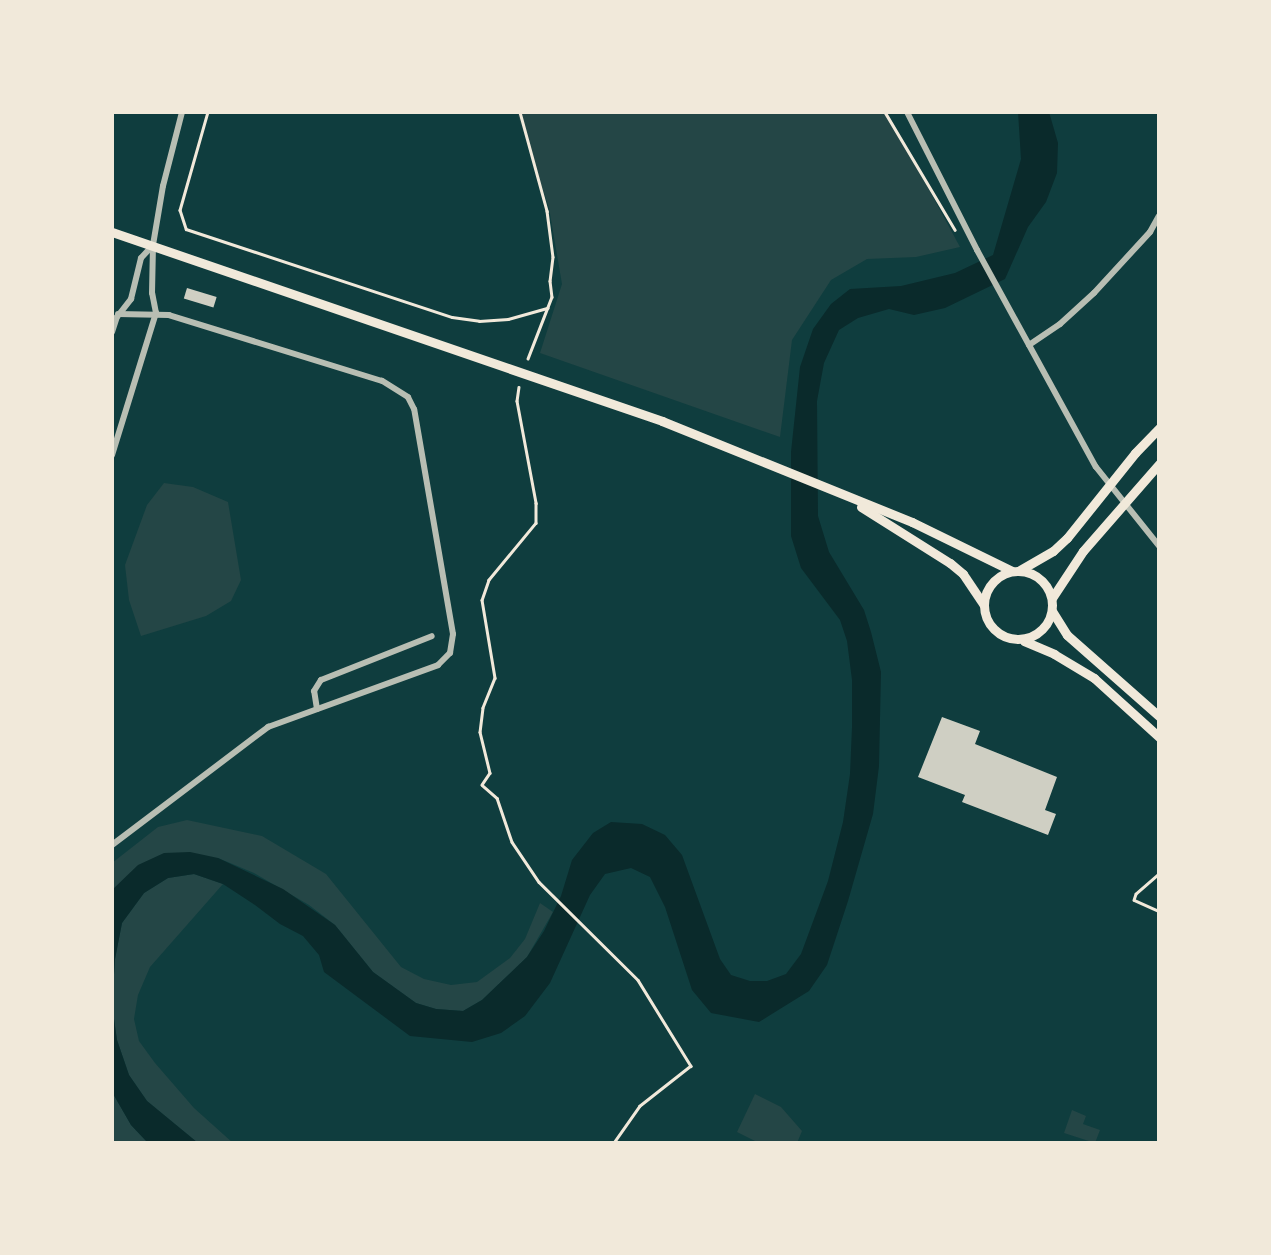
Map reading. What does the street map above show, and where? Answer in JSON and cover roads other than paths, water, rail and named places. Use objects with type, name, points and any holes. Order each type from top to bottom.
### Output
[{"type":"main road","points":[[112,232],[523,371],[770,462],[842,495],[912,522],[1016,571],[1037,576],[1049,590],[1052,611],[1041,632],[1019,640]]},
{"type":"main road","points":[[984,605],[992,583],[1053,551],[1067,538],[1159,428]]},
{"type":"main road","points":[[1052,598],[1083,551],[1159,464]]},
{"type":"main road","points":[[842,495],[950,563],[971,583],[995,631],[1032,642],[1094,678],[1159,737]]},
{"type":"main road","points":[[1052,611],[1067,635],[1159,716]]},
{"type":"street","points":[[112,454],[156,313],[152,293],[153,245],[163,186],[182,112]]},
{"type":"street","points":[[907,112],[977,250],[1096,467],[1159,546]]},
{"type":"street","points":[[1029,345],[1059,324],[1094,293],[1150,232],[1159,216]]},
{"type":"street","points":[[1150,232],[1159,238]]},
{"type":"street","points":[[112,332],[116,315],[131,299],[141,258],[153,245]]},
{"type":"street","points":[[112,845],[268,727],[438,665],[450,653],[453,634],[414,409],[408,397],[382,381],[156,313],[116,315]]},
{"type":"street","points":[[317,709],[314,691],[321,680],[432,636]]}]
